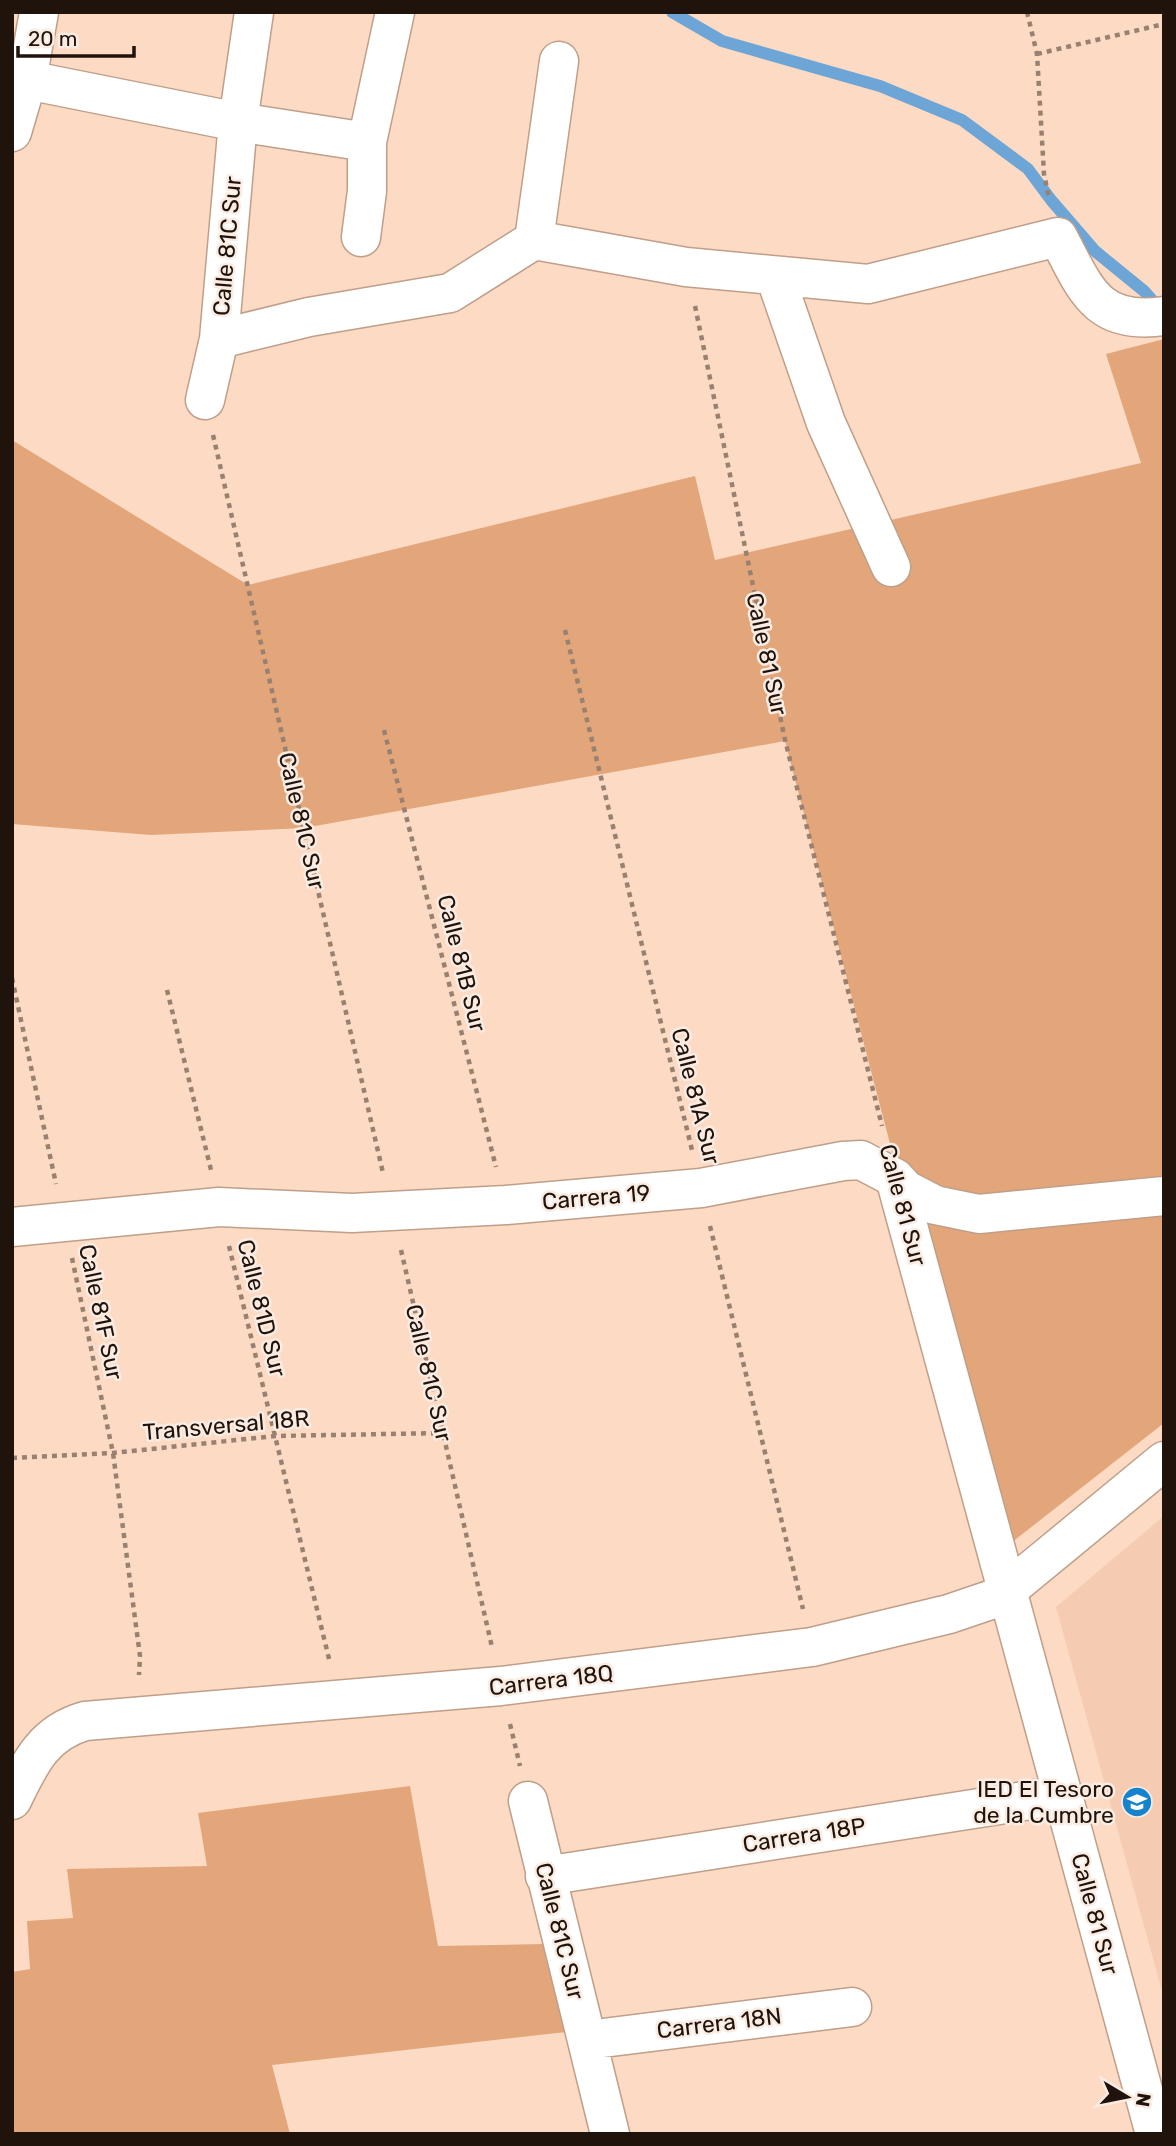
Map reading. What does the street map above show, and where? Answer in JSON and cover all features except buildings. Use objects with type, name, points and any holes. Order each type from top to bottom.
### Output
[{"type":"street","points":[[12,132],[20,79],[39,12]]},
{"type":"street","name":"Calle 81C Sur","points":[[205,400],[219,339],[238,122],[254,12]]},
{"type":"street","points":[[361,237],[367,191],[367,142],[395,12]]},
{"type":"street","points":[[534,240],[559,61]]},
{"type":"street","points":[[20,79],[238,122],[367,142]]},
{"type":"street","points":[[219,339],[309,317],[450,293],[534,240],[687,267],[868,284],[1058,237],[1090,296],[1108,312],[1164,316]]},
{"type":"street","points":[[775,276],[826,423],[891,567]]},
{"type":"street","name":"Carrera 19","points":[[12,1227],[219,1207],[352,1213],[506,1205],[701,1188],[843,1161],[861,1160],[895,1178],[906,1190],[935,1205],[979,1214],[1164,1196]]},
{"type":"street","name":"Calle 81 Sur","points":[[895,1178],[1154,2134]]},
{"type":"street","name":"Carrera 18Q","points":[[12,1800],[35,1753],[56,1732],[85,1721],[501,1686],[812,1647],[949,1614],[999,1597],[1164,1461]]},
{"type":"street","name":"Carrera 18P","points":[[545,1875],[1062,1795]]},
{"type":"street","name":"Calle 81C Sur","points":[[528,1801],[610,2134]]},
{"type":"street","name":"Carrera 18N","points":[[587,2040],[852,2007]]},
{"type":"path","points":[[1027,12],[1037,54],[1044,174]]},
{"type":"path","points":[[1037,54],[1164,24]]},
{"type":"path","name":"Calle 81 Sur","points":[[687,267],[785,740],[895,1178]]},
{"type":"path","name":"Calle 81C Sur","points":[[205,400],[487,1623]]},
{"type":"path","name":"Calle 81A Sur","points":[[565,630],[794,1570]]},
{"type":"path","name":"Calle 81B Sur","points":[[384,730],[506,1205]]},
{"type":"path","name":"Calle 81F Sur","points":[[12,978],[113,1453],[140,1656]]},
{"type":"path","name":"Calle 81D Sur","points":[[167,990],[323,1635]]},
{"type":"path","name":"Transversal 18R","points":[[12,1458],[113,1453],[275,1436],[443,1433]]},
{"type":"path","points":[[501,1686],[528,1801]]},
{"type":"shaded area","points":[[1164,339],[1164,1423],[997,1554],[785,741],[304,828],[151,835],[12,824],[12,440],[248,585],[695,476],[715,560],[1141,463],[1106,354]]},
{"type":"shaded area","name":"IED El Tesoro de la Cumbre","points":[[1164,1516],[1164,1998],[1056,1607]]},
{"type":"shaded area","points":[[410,1786],[438,1946],[544,1944],[566,2032],[272,2065],[290,2134],[12,2134],[12,1972],[30,1969],[27,1921],[73,1918],[67,1869],[207,1866],[198,1813]]},
{"type":"waterway","points":[[672,12],[722,41],[880,86],[962,120],[1028,169],[1095,251],[1144,291],[1161,310]]},
{"type":"place","name":"IED El Tesoro de la Cumbre","points":[[1137,1802]]}]
